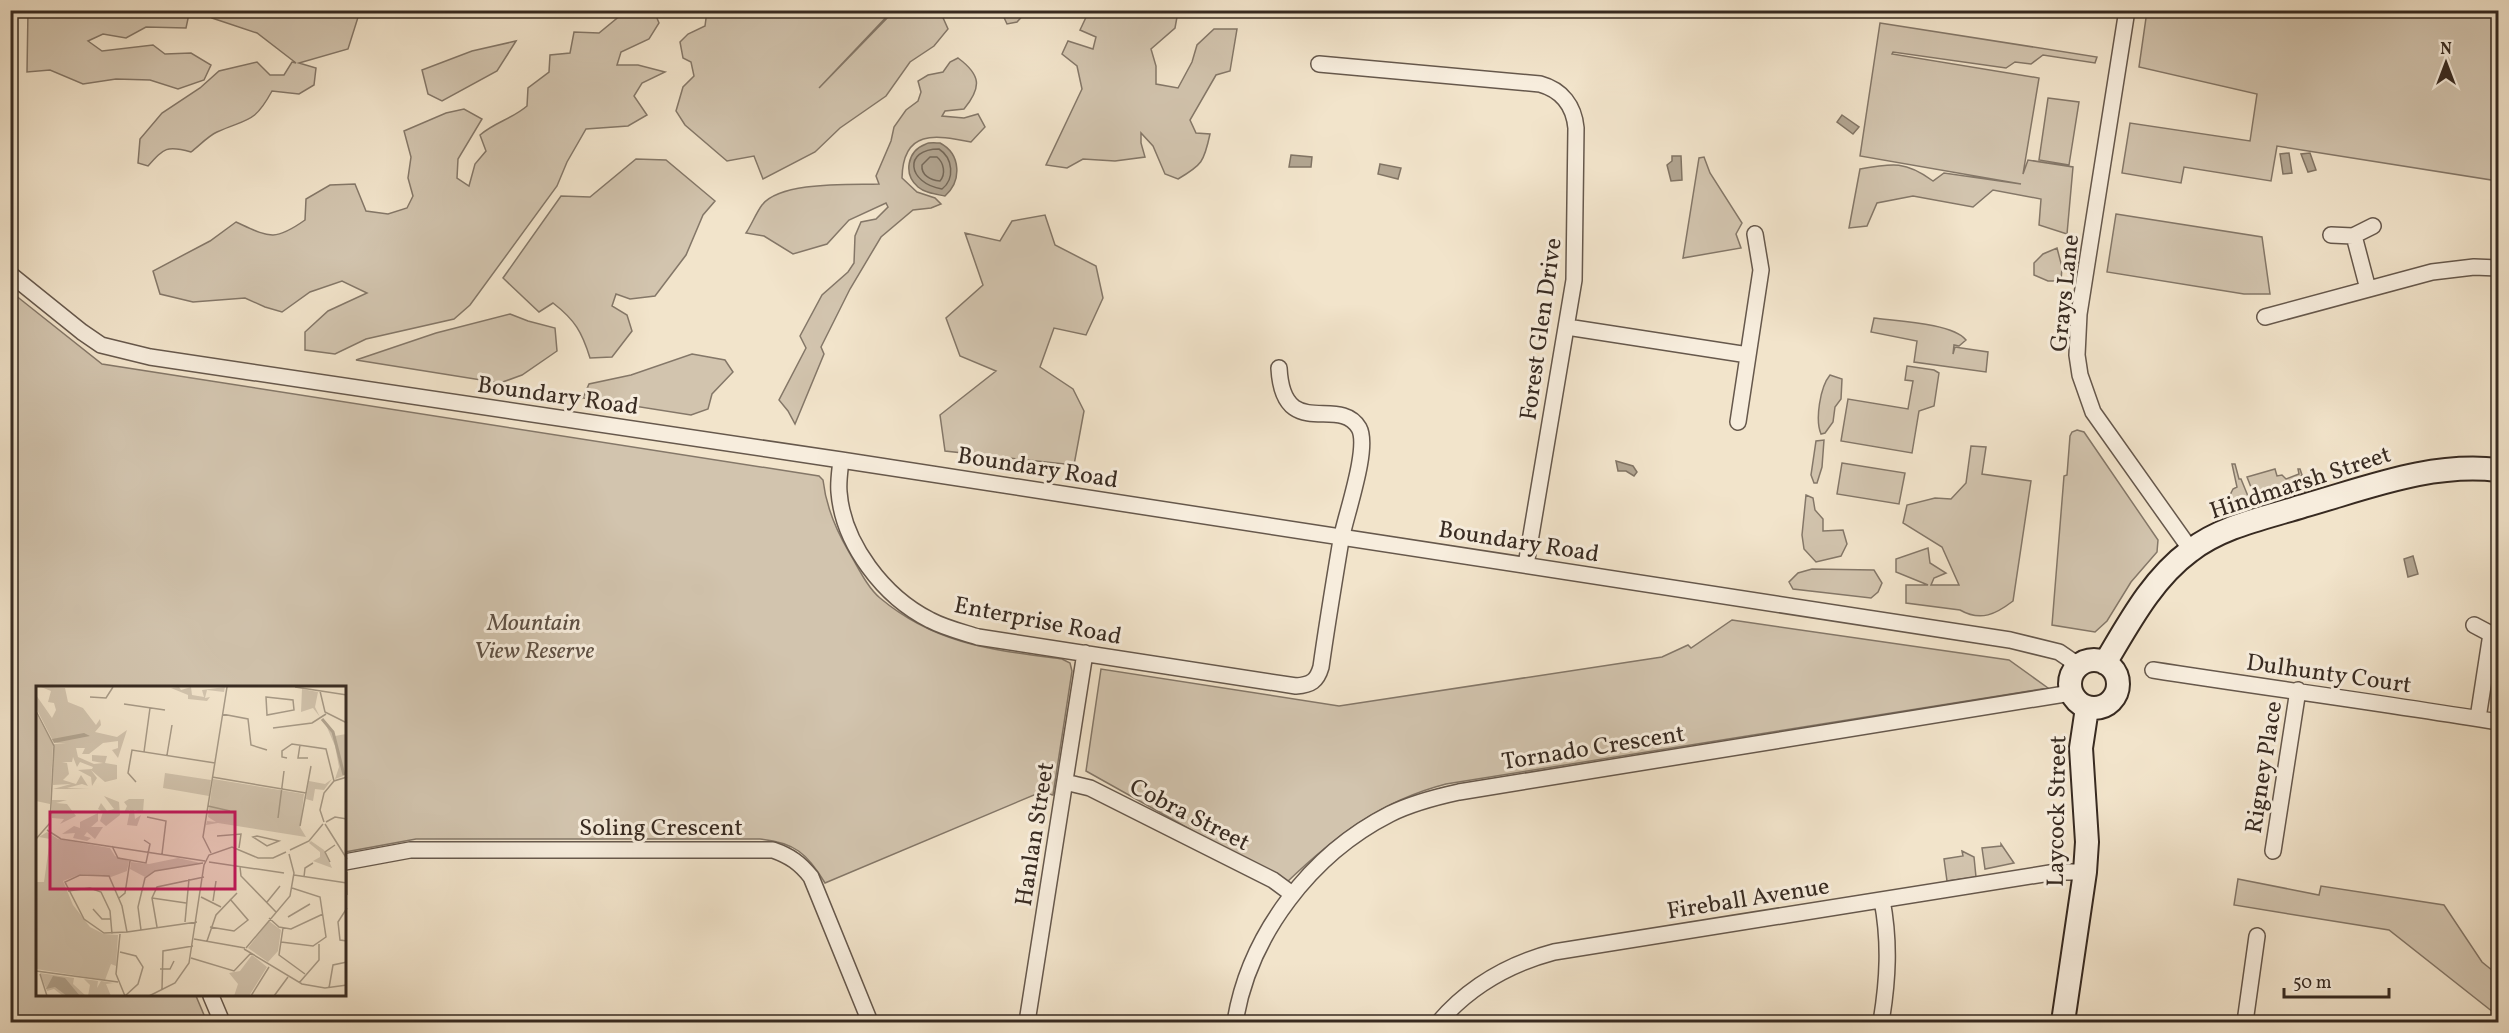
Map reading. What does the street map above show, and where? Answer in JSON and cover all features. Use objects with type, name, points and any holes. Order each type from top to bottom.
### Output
[{"type":"street","name":"Grays Lane","points":[[2127,10],[2079,314],[2077,355],[2083,385],[2093,412],[2191,550]]},
{"type":"street","name":"Forest Glen Drive","points":[[1319,64],[1532,83],[1549,87],[1561,95],[1573,111],[1576,128],[1575,271],[1526,565]]},
{"type":"street","points":[[2331,235],[2354,236],[2373,226]]},
{"type":"street","points":[[1738,422],[1761,270],[1755,234]]},
{"type":"street","points":[[2354,236],[2368,289]]},
{"type":"street","points":[[2265,317],[2446,269],[2499,268]]},
{"type":"street","name":"Boundary Road","points":[[10,273],[101,345],[161,359],[841,460],[2028,643],[2059,652],[2078,665]]},
{"type":"street","points":[[1567,327],[1748,355]]},
{"type":"street","points":[[1279,368],[1281,391],[1290,406],[1303,411],[1345,418],[1355,424],[1360,431],[1362,444],[1356,483],[1342,537]]},
{"type":"street","name":"Enterprise Road","points":[[841,460],[839,491],[842,510],[850,534],[872,570],[887,588],[906,605],[934,622],[967,634],[1296,686],[1308,686],[1318,677],[1342,537]]},
{"type":"street","name":"Hindmarsh Street","points":[[2105,663],[2162,577],[2191,550],[2225,531],[2399,478],[2451,469],[2499,470]]},
{"type":"street","points":[[2474,624],[2495,633],[2478,718]]},
{"type":"street","name":"Hanlan Street","points":[[1027,1023],[1085,653]]},
{"type":"street","points":[[2096,660],[2105,663],[2116,674],[2118,690],[2109,703],[2095,709],[2079,700],[2070,678],[2078,665],[2096,660]]},
{"type":"street","name":"Dulhunty Court","points":[[2153,670],[2220,679],[2252,687],[2298,690],[2499,722]]},
{"type":"street","name":"Rigney Place","points":[[2273,851],[2298,690]]},
{"type":"street","name":"Laycock Street","points":[[2062,1023],[2085,872],[2087,842],[2079,700]]},
{"type":"street","name":"Tornado Crescent","points":[[1235,1023],[1237,1006],[1250,968],[1270,927],[1292,894],[1341,846],[1389,814],[1425,800],[1471,790],[2079,700]]},
{"type":"street","name":"Cobra Street","points":[[1065,782],[1090,788],[1273,880],[1292,894]]},
{"type":"street","name":"Soling Crescent","points":[[346,862],[421,850],[773,850],[802,864],[811,877],[870,1023]]},
{"type":"street","name":"Fireball Avenue","points":[[1439,1023],[1464,998],[1488,980],[1542,955],[1567,949],[2056,872],[2085,872]]},
{"type":"street","points":[[1881,1023],[1888,959],[1888,935],[1882,900]]},
{"type":"street","points":[[2245,1023],[2257,936]]},
{"type":"street","points":[[211,997],[222,1023]]},
{"type":"green space","points":[[28,10],[180,11],[189,14],[186,28],[146,27],[126,38],[103,34],[88,41],[102,51],[153,45],[165,54],[191,53],[211,65],[204,80],[178,89],[150,80],[116,79],[83,84],[50,70],[27,72]]},
{"type":"green space","points":[[204,11],[360,11],[348,49],[299,63],[316,68],[314,85],[299,94],[272,91],[255,115],[214,134],[191,152],[166,150],[148,166],[138,163],[140,139],[162,113],[200,88],[219,71],[257,62],[270,75],[284,75],[292,62],[296,63],[257,33],[212,18]]},
{"type":"green space","points":[[654,11],[659,23],[649,39],[621,52],[617,65],[638,65],[665,72],[642,83],[634,96],[647,115],[628,126],[586,129],[567,162],[557,186],[470,305],[454,319],[366,339],[335,354],[305,350],[305,332],[328,311],[367,293],[342,281],[310,292],[282,312],[245,298],[193,302],[160,294],[153,271],[210,241],[236,222],[264,234],[286,232],[305,220],[306,199],[330,185],[355,184],[366,211],[388,214],[407,208],[413,196],[408,178],[411,157],[404,131],[446,113],[464,109],[482,119],[458,159],[457,178],[469,186],[475,164],[486,151],[480,135],[527,106],[528,88],[549,72],[550,55],[570,53],[574,32],[599,33],[621,15]]},
{"type":"green space","points":[[707,11],[892,11],[819,88],[894,11],[940,11],[948,29],[934,46],[910,62],[886,96],[840,128],[815,152],[763,179],[754,156],[727,161],[685,125],[676,111],[683,87],[694,76],[691,62],[683,58],[680,42],[688,34],[705,26]]},
{"type":"green space","points":[[1001,11],[1027,11],[1017,22],[1007,24]]},
{"type":"green space","points":[[1089,11],[1142,11],[1177,17],[1175,28],[1151,49],[1156,66],[1156,84],[1178,88],[1192,62],[1197,45],[1214,29],[1237,29],[1230,71],[1216,75],[1190,120],[1196,133],[1210,134],[1204,157],[1197,166],[1178,179],[1165,174],[1153,146],[1141,133],[1145,157],[1115,161],[1083,159],[1067,168],[1046,165],[1082,89],[1077,66],[1062,54],[1068,41],[1093,49],[1096,37],[1080,30]]},
{"type":"green space","points":[[2147,11],[2498,11],[2498,181],[2277,146],[2271,181],[2184,167],[2181,183],[2122,173],[2130,123],[2250,141],[2257,94],[2139,67]]},
{"type":"green space","points":[[1880,23],[2097,57],[2095,63],[2043,55],[2031,64],[2015,62],[2006,68],[1893,52],[1892,54],[2039,78],[2023,174],[2028,160],[2073,167],[2067,234],[2039,225],[2041,199],[1993,190],[1973,207],[1913,196],[1877,203],[1867,226],[1849,228],[1860,169],[1899,165],[1915,170],[1933,181],[1944,173],[2021,184],[1860,156]]},
{"type":"green space","points":[[516,41],[497,71],[442,101],[428,94],[422,70],[472,51]]},
{"type":"green space","points":[[958,58],[975,76],[976,88],[964,109],[945,111],[942,116],[964,118],[978,114],[985,127],[971,142],[934,137],[915,143],[908,151],[902,178],[917,192],[935,198],[941,204],[931,208],[913,210],[881,237],[850,289],[821,347],[824,354],[795,424],[779,400],[806,348],[800,336],[822,295],[848,272],[854,263],[855,236],[861,222],[876,219],[888,207],[886,203],[849,220],[827,244],[793,254],[764,236],[746,233],[762,205],[771,197],[784,192],[817,186],[879,184],[876,176],[891,141],[894,127],[906,110],[918,101],[921,92],[918,81],[928,75],[943,72],[950,62]]},
{"type":"green space","points":[[2048,98],[2079,102],[2069,165],[2039,160]]},
{"type":"green space","points":[[1704,157],[1710,173],[1742,223],[1736,234],[1741,248],[1683,258],[1699,158]]},
{"type":"green space","points":[[636,159],[666,160],[715,201],[703,215],[686,255],[655,296],[630,299],[616,294],[612,306],[627,315],[632,331],[612,357],[590,358],[577,327],[561,309],[553,303],[539,312],[503,278],[561,196],[590,197]]},
{"type":"green space","points":[[2116,214],[2262,237],[2270,294],[2244,294],[2107,272]]},
{"type":"green space","points":[[1045,215],[1055,245],[1096,266],[1103,298],[1086,335],[1054,328],[1040,367],[1073,389],[1084,411],[1074,465],[945,451],[940,415],[996,371],[960,356],[946,318],[983,285],[965,233],[1000,241],[1012,221]]},
{"type":"green space","points":[[2057,248],[2062,267],[2061,281],[2048,281],[2034,275],[2034,263],[2043,254]]},
{"type":"green space","name":"Mountain View Reserve","points":[[10,291],[102,364],[819,476],[823,480],[826,500],[836,527],[863,576],[880,598],[901,614],[944,636],[966,643],[1062,659],[1070,663],[1072,671],[1053,795],[1041,792],[825,883],[812,864],[799,851],[782,843],[760,839],[416,839],[346,852],[346,686],[36,686],[36,997],[196,997],[207,1022],[11,1022]]},
{"type":"green space","points":[[510,314],[555,328],[557,351],[522,375],[500,383],[356,360],[436,333]]},
{"type":"green space","points":[[1874,318],[1937,326],[1959,334],[1966,340],[1959,346],[1954,345],[1953,354],[1955,347],[1988,352],[1986,372],[1914,362],[1917,341],[1871,332]]},
{"type":"green space","points":[[692,354],[725,360],[733,372],[712,394],[708,409],[691,415],[583,398],[589,384],[631,375]]},
{"type":"green space","points":[[1907,366],[1934,370],[1939,373],[1934,406],[1919,411],[1912,453],[1841,441],[1848,399],[1908,409],[1913,381],[1905,380]]},
{"type":"green space","points":[[1830,375],[1842,379],[1841,399],[1835,407],[1833,422],[1825,433],[1821,434],[1818,421],[1820,404],[1826,380]]},
{"type":"green space","points":[[2077,430],[2084,432],[2158,540],[2157,552],[2131,582],[2107,621],[2095,632],[2052,625],[2064,476],[2067,475],[2070,436]]},
{"type":"green space","points":[[1824,440],[1822,467],[1817,483],[1814,483],[1811,475],[1816,441]]},
{"type":"green space","points":[[1971,446],[1986,447],[1982,474],[2031,481],[2013,601],[1994,613],[1982,616],[1960,610],[1906,603],[1906,585],[1928,585],[1896,572],[1896,559],[1928,548],[1930,563],[1946,573],[1934,578],[1931,585],[1959,585],[1942,547],[1903,523],[1907,505],[1935,498],[1951,499],[1966,483]]},
{"type":"green space","points":[[1842,463],[1905,473],[1899,504],[1837,494]]},
{"type":"green space","points":[[2232,464],[2235,464],[2239,479],[2241,479],[2252,506],[2233,512],[2229,497],[2233,489],[2237,487]]},
{"type":"green space","points":[[2275,469],[2277,476],[2282,475],[2286,479],[2299,474],[2298,469],[2300,469],[2302,475],[2300,478],[2305,483],[2310,483],[2311,489],[2258,505],[2247,477]]},
{"type":"green space","points":[[1806,495],[1813,498],[1815,510],[1823,519],[1823,531],[1843,530],[1847,544],[1841,556],[1816,562],[1804,549],[1802,535]]},
{"type":"green space","points":[[1812,569],[1874,570],[1882,583],[1878,592],[1871,598],[1793,589],[1789,582],[1798,573]]},
{"type":"green space","points":[[1732,620],[2009,660],[2048,688],[1446,784],[1400,800],[1359,823],[1340,836],[1286,883],[1086,771],[1101,669],[1339,706],[1662,657],[1688,645],[1691,648]]},
{"type":"green space","points":[[2001,844],[2014,863],[1985,869],[1982,848],[2001,846]]},
{"type":"green space","points":[[1962,851],[1974,857],[1976,877],[1947,881],[1944,859],[1963,856]]},
{"type":"green space","points":[[2238,879],[2319,895],[2321,886],[2444,905],[2482,962],[2498,975],[2498,1016],[2389,930],[2234,905]]},
{"type":"water","points":[[1842,115],[1859,127],[1853,134],[1837,122]]},
{"type":"water","points":[[929,143],[940,143],[952,154],[957,168],[951,190],[945,196],[930,193],[918,187],[913,182],[909,170],[911,157],[920,147]]},
{"type":"water","points":[[2289,153],[2292,173],[2283,174],[2280,154]]},
{"type":"water","points":[[2310,153],[2316,170],[2308,172],[2301,154]]},
{"type":"water","points":[[1291,155],[1312,157],[1311,167],[1289,167]]},
{"type":"water","points":[[1672,156],[1681,156],[1682,180],[1671,181],[1667,165],[1672,161]]},
{"type":"water","points":[[1380,164],[1401,168],[1398,179],[1378,174]]},
{"type":"water","points":[[1616,461],[1633,466],[1637,472],[1634,476],[1626,471],[1618,471]]},
{"type":"water","points":[[2413,556],[2418,574],[2408,577],[2404,559]]}]
